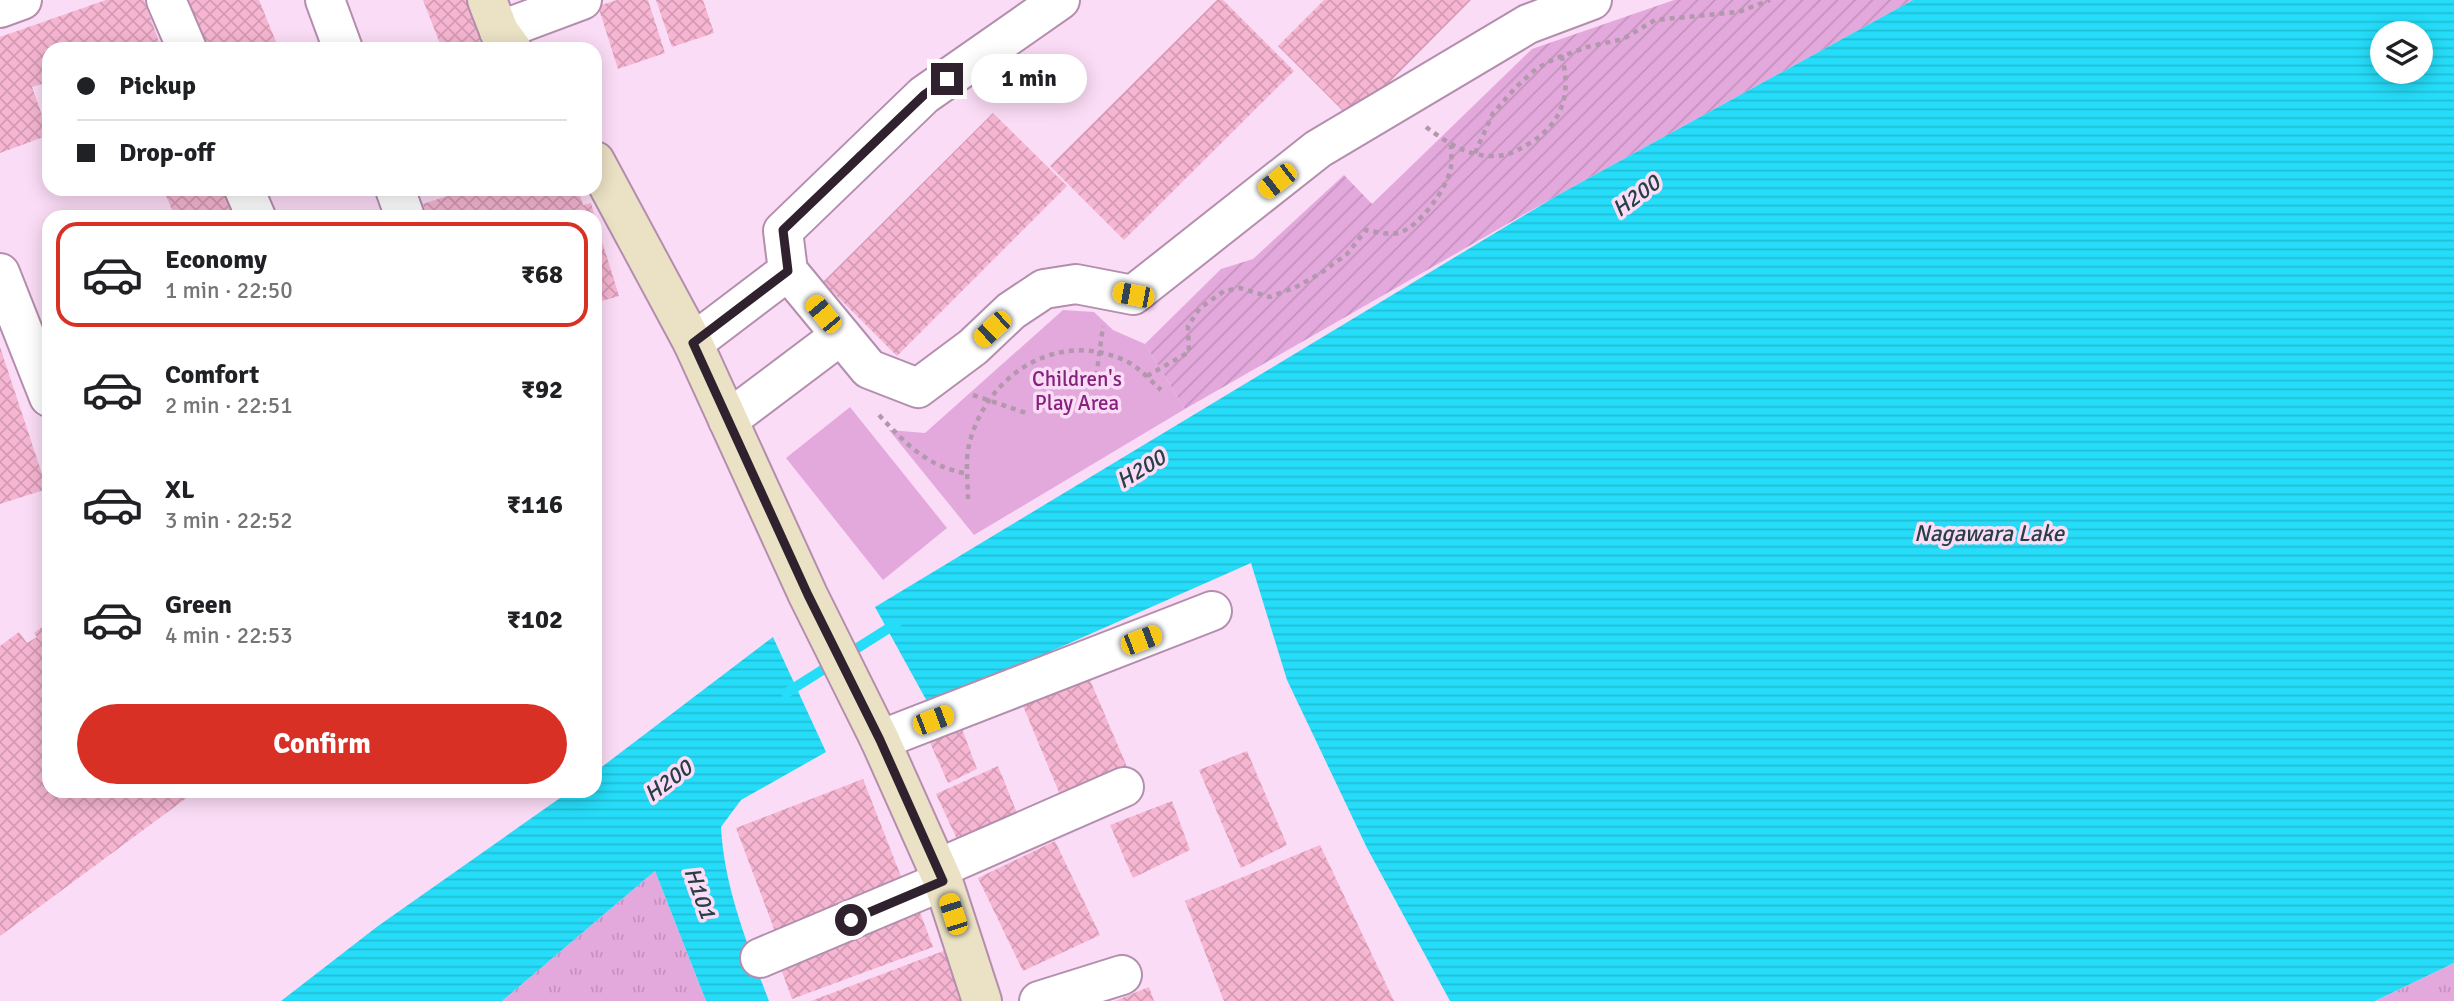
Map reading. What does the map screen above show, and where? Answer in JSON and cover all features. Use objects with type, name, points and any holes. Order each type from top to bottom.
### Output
[{"type":"street","points":[[0,8],[22,0]]},
{"type":"street","points":[[166,0],[184,42]]},
{"type":"street","points":[[325,0],[340,42]]},
{"type":"street","points":[[499,27],[582,0]]},
{"type":"street","points":[[1060,0],[924,95],[783,230],[788,271],[869,369],[918,388],[973,347],[1011,311],[1044,289],[1076,284],[1133,295],[1318,149],[1528,24],[1592,0]]},
{"type":"street","points":[[602,174],[693,343],[808,595],[880,740],[940,875],[982,1001]]},
{"type":"street","points":[[693,343],[788,271]]},
{"type":"street","points":[[0,272],[42,379]]},
{"type":"street","points":[[728,420],[841,335]]},
{"type":"street","points":[[880,740],[1212,611]]},
{"type":"street","points":[[760,958],[1124,787]]},
{"type":"street","points":[[1039,1001],[1122,975]]},
{"type":"path","points":[[1475,153],[1493,113],[1516,86],[1536,69],[1587,47],[1623,40],[1655,20],[1738,12],[1770,0]]},
{"type":"path","points":[[1393,103],[1451,145],[1489,156],[1511,155],[1543,135],[1559,116],[1567,88],[1562,56],[1545,18]]},
{"type":"path","points":[[1146,376],[1189,352],[1188,326],[1200,308],[1224,290],[1240,288],[1270,297],[1321,273],[1347,254],[1366,230],[1400,233],[1419,220],[1438,197],[1451,168],[1451,145]]},
{"type":"path","points":[[1095,386],[1108,290]]},
{"type":"path","points":[[968,499],[968,447],[988,400],[1005,380],[1024,365],[1052,354],[1099,352],[1126,360],[1161,390]]},
{"type":"path","points":[[881,374],[876,413],[917,454],[946,470],[968,474]]},
{"type":"path","points":[[929,381],[1029,414]]},
{"type":"green space","points":[[1674,0],[1913,0],[1558,195],[1185,409],[1145,344],[1221,269],[1253,259],[1344,175],[1372,204],[1532,49]]},
{"type":"green space","name":"Children's Play Area","points":[[1063,310],[1094,312],[1113,330],[1145,344],[1185,409],[974,535],[889,430],[925,433]]},
{"type":"green space","points":[[850,407],[947,528],[883,580],[786,458]]},
{"type":"green space","points":[[655,871],[706,1001],[502,1001]]},
{"type":"green space","points":[[2454,963],[2454,1001],[2375,1001]]},
{"type":"water","name":"Nagawara Lake","points":[[1913,0],[2454,0],[2454,963],[2375,1001],[1450,1001],[1367,848],[1287,680],[1251,563],[929,705],[875,607],[1558,195]]},
{"type":"water","name":"H101","points":[[773,637],[826,752],[741,800],[721,827],[732,894],[769,1001],[706,1001],[655,871],[502,1001],[281,1001],[378,926],[560,798],[602,798],[602,767]]},
{"type":"building","points":[[106,0],[144,0],[159,42],[42,42],[42,84],[32,87],[42,115],[42,138],[0,153],[0,37]]},
{"type":"building","points":[[189,0],[259,0],[276,42],[197,42],[180,4]]},
{"type":"building","points":[[423,0],[466,0],[482,42],[439,42]]},
{"type":"building","points":[[617,0],[648,0],[665,53],[618,69],[598,6]]},
{"type":"building","points":[[656,0],[703,0],[714,33],[672,47]]},
{"type":"building","points":[[1217,0],[1223,0],[1294,71],[1124,240],[1050,166]]},
{"type":"building","points":[[1324,0],[1471,0],[1352,120],[1278,46]]},
{"type":"building","points":[[993,113],[1067,186],[897,356],[823,282]]},
{"type":"building","points":[[166,196],[225,196],[230,210],[172,210]]},
{"type":"building","points":[[448,196],[580,196],[583,205],[591,203],[593,210],[425,210],[423,204]]},
{"type":"building","points":[[602,241],[619,296],[602,301]]},
{"type":"building","points":[[0,347],[42,474],[42,491],[0,504]]},
{"type":"building","points":[[42,627],[42,798],[187,798],[0,936],[0,646],[19,632],[27,643],[37,637],[34,633]]},
{"type":"building","points":[[1087,673],[1128,769],[1061,797],[1021,701]]},
{"type":"building","points":[[961,726],[977,769],[948,783],[928,738]]},
{"type":"building","points":[[1247,751],[1287,845],[1241,868],[1199,770]]},
{"type":"building","points":[[998,766],[1021,823],[963,852],[936,794]]},
{"type":"building","points":[[863,779],[904,884],[776,934],[736,828]]},
{"type":"building","points":[[1172,801],[1190,850],[1133,878],[1110,825]]},
{"type":"building","points":[[1055,841],[1100,935],[1023,971],[978,878]]},
{"type":"building","points":[[1320,845],[1394,1001],[1224,1001],[1185,901]]},
{"type":"building","points":[[918,907],[933,947],[792,999],[777,958]]},
{"type":"building","points":[[946,950],[965,1001],[811,1001]]},
{"type":"building","points":[[1149,987],[1154,1001],[1115,1001]]},
{"type":"waterway","name":"H200","points":[[786,693],[897,623]]},
{"type":"route","points":[[851,920],[943,881],[880,740],[808,595],[693,343],[788,271],[783,230],[924,95],[947,79]]}]
